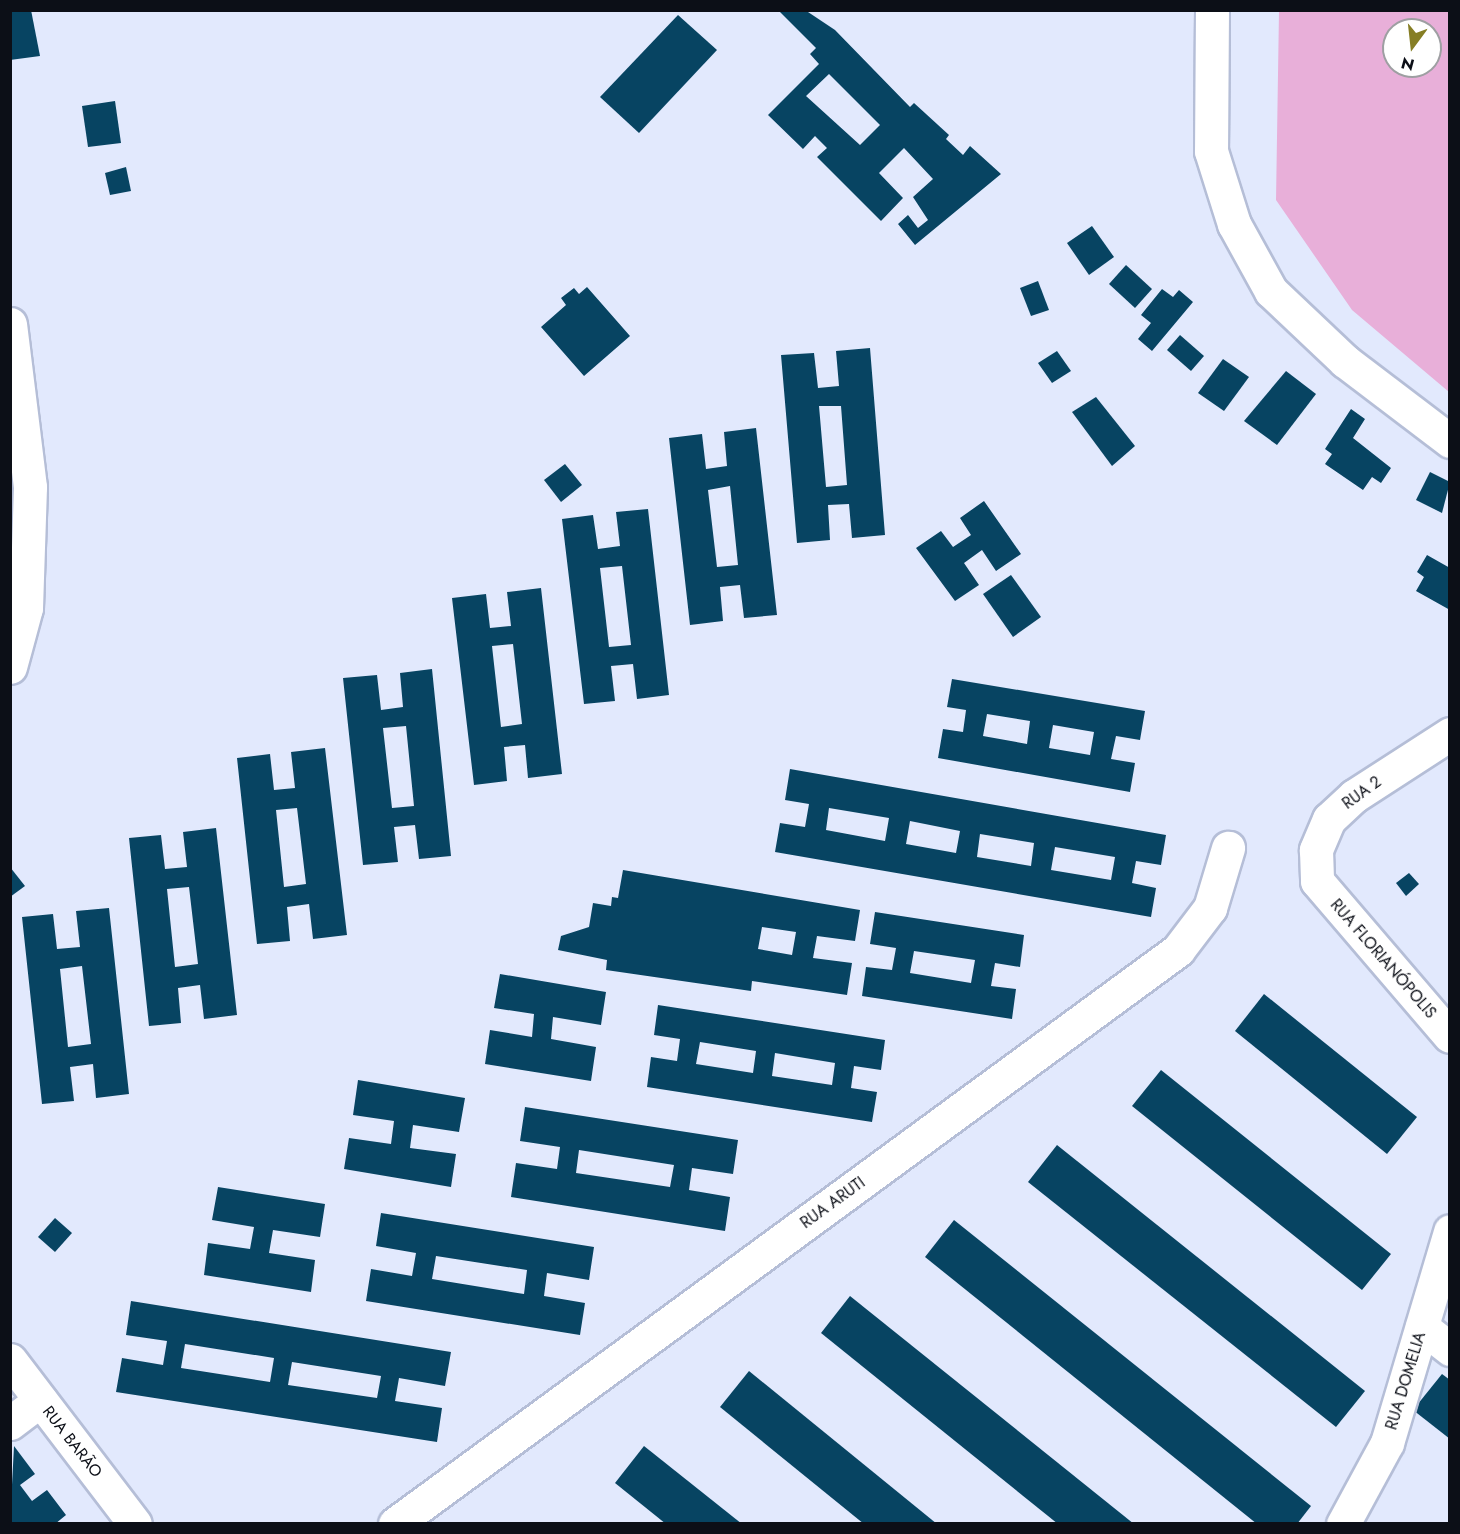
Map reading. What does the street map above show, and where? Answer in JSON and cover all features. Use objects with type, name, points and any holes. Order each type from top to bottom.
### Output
[{"type":"street","points":[[1212,10],[1211,151],[1234,224],[1271,291],[1345,361],[1449,441]]},
{"type":"street","points":[[10,324],[30,487],[26,608],[10,667]]},
{"type":"street","name":"RUA 2","points":[[1317,881],[1316,850],[1329,819],[1449,734]]},
{"type":"street","name":"RUA ARUTI","points":[[395,1524],[1178,951],[1210,908],[1228,848]]},
{"type":"street","name":"RUA FLORIANÓPOLIS","points":[[1317,881],[1449,1036]]},
{"type":"street","name":"RUA DOMELIA","points":[[1343,1524],[1387,1443],[1449,1231]]},
{"type":"street","points":[[1422,1327],[1449,1349]]},
{"type":"street","name":"RUA BARÃO","points":[[10,1360],[135,1524]]},
{"type":"street","points":[[10,1423],[40,1400]]},
{"type":"shaded area","points":[[1279,11],[1449,11],[1449,392],[1352,310],[1276,200]]},
{"type":"building","points":[[10,10],[31,10],[40,56],[10,60]]},
{"type":"building","points":[[778,10],[805,10],[835,30],[910,107],[914,103],[949,135],[946,139],[963,155],[970,146],[1001,174],[915,245],[898,224],[908,215],[918,228],[928,220],[913,197],[933,179],[904,148],[879,173],[903,198],[881,221],[817,157],[827,148],[815,136],[803,149],[768,115],[819,64],[810,54],[816,48]],"holes":[[[829,74],[880,125],[860,145],[806,96]]]},
{"type":"building","points":[[678,15],[717,50],[639,133],[600,97]]},
{"type":"building","points":[[115,101],[121,143],[88,147],[82,106]]},
{"type":"building","points":[[126,167],[131,191],[110,195],[105,173]]},
{"type":"building","points":[[1092,226],[1114,257],[1089,275],[1067,243]]},
{"type":"building","points":[[1126,265],[1152,289],[1135,308],[1109,284]]},
{"type":"building","points":[[1038,281],[1049,310],[1031,316],[1020,288]]},
{"type":"building","points":[[587,287],[630,336],[584,376],[541,327],[566,305],[561,298],[574,288],[579,294]]},
{"type":"building","points":[[1162,289],[1173,297],[1179,290],[1193,302],[1152,351],[1138,339],[1151,323],[1141,315]]},
{"type":"building","points":[[1180,335],[1204,356],[1191,371],[1167,350]]},
{"type":"building","points":[[870,348],[885,535],[852,538],[849,504],[828,505],[830,540],[797,543],[781,355],[814,353],[818,388],[839,386],[836,351]],"holes":[[[819,406],[841,406],[847,485],[826,487]]]},
{"type":"building","points":[[1057,351],[1071,371],[1052,383],[1038,363]]},
{"type":"building","points":[[1223,359],[1249,377],[1224,411],[1198,393]]},
{"type":"building","points":[[1286,371],[1316,394],[1277,445],[1244,421]]},
{"type":"building","points":[[1096,397],[1135,446],[1112,466],[1072,412]]},
{"type":"building","points":[[1351,409],[1365,419],[1353,438],[1391,468],[1381,483],[1372,477],[1363,490],[1325,464],[1332,454],[1325,449]]},
{"type":"building","points":[[756,428],[777,615],[744,618],[740,585],[720,587],[723,621],[690,625],[669,438],[702,434],[706,469],[727,466],[724,432]],"holes":[[[730,486],[738,565],[717,567],[708,490]]]},
{"type":"building","points":[[565,464],[582,485],[561,502],[544,480]]},
{"type":"building","points":[[1430,472],[1450,482],[1442,513],[1416,500]]},
{"type":"building","points":[[984,501],[1021,554],[996,571],[982,550],[964,563],[979,585],[955,601],[916,548],[941,531],[953,547],[971,535],[960,518]]},
{"type":"building","points":[[648,509],[669,695],[637,699],[633,664],[611,666],[615,701],[584,704],[562,519],[593,515],[598,549],[620,546],[616,512]],"holes":[[[622,566],[631,645],[609,647],[600,568]]]},
{"type":"building","points":[[1427,555],[1450,568],[1450,610],[1416,591],[1424,577],[1417,572]]},
{"type":"building","points":[[1011,575],[1041,617],[1013,637],[983,594]]},
{"type":"building","points":[[541,588],[562,774],[528,778],[525,745],[504,747],[507,781],[474,785],[452,598],[486,594],[490,628],[511,626],[507,592]],"holes":[[[513,644],[522,724],[501,727],[492,646]]]},
{"type":"building","points":[[432,669],[451,856],[419,859],[415,825],[394,827],[398,862],[363,865],[343,678],[377,675],[381,710],[403,707],[400,673]],"holes":[[[406,726],[414,806],[392,808],[383,728]]]},
{"type":"building","points":[[952,679],[1145,711],[1140,740],[1116,736],[1111,759],[1135,763],[1130,792],[938,758],[943,729],[963,732],[966,710],[947,707]],"holes":[[[987,714],[1030,721],[1027,744],[983,736]],[[1053,725],[1094,732],[1090,755],[1049,748]]]},
{"type":"building","points":[[325,748],[347,935],[313,939],[309,904],[287,907],[290,941],[257,944],[237,758],[270,754],[274,790],[295,788],[291,752]],"holes":[[[297,808],[306,884],[284,887],[276,810]]]},
{"type":"building","points":[[790,769],[1166,835],[1161,865],[1136,861],[1132,883],[1156,888],[1151,917],[775,852],[780,823],[805,827],[809,804],[785,800]],"holes":[[[829,808],[889,818],[885,841],[826,830]],[[910,821],[960,831],[956,853],[906,844]],[[980,834],[1034,843],[1031,866],[977,857]],[[1055,847],[1115,857],[1111,880],[1051,870]]]},
{"type":"building","points":[[216,828],[237,1015],[204,1019],[200,985],[178,988],[181,1023],[149,1026],[129,838],[161,835],[165,869],[187,867],[183,832]],"holes":[[[189,887],[198,964],[175,967],[167,889]]]},
{"type":"building","points":[[10,867],[25,886],[10,897]]},
{"type":"building","points":[[623,870],[860,910],[855,941],[817,936],[813,958],[852,963],[847,995],[752,981],[751,991],[606,970],[607,960],[558,950],[561,936],[589,927],[593,903],[611,906],[612,897],[618,898]],"holes":[[[762,927],[796,932],[792,955],[758,949]]]},
{"type":"building","points":[[1409,873],[1419,884],[1406,896],[1396,883]]},
{"type":"building","points":[[109,908],[129,1094],[96,1098],[93,1064],[70,1067],[74,1101],[42,1104],[22,917],[53,914],[57,949],[80,947],[76,911]],"holes":[[[82,966],[91,1044],[68,1047],[60,969]]]},
{"type":"building","points":[[875,912],[1024,935],[1020,967],[995,963],[991,986],[1016,989],[1012,1019],[862,996],[866,967],[892,970],[896,948],[870,944]],"holes":[[[914,951],[975,960],[971,983],[910,973]]]},
{"type":"building","points":[[500,974],[606,992],[601,1025],[553,1017],[551,1039],[596,1047],[591,1081],[485,1064],[490,1030],[532,1037],[534,1014],[494,1008]]},
{"type":"building","points":[[1264,994],[1417,1117],[1387,1154],[1235,1031]]},
{"type":"building","points":[[658,1005],[885,1040],[881,1070],[854,1066],[851,1088],[877,1092],[872,1122],[647,1087],[651,1057],[677,1061],[680,1039],[654,1035]],"holes":[[[700,1042],[756,1051],[753,1073],[696,1064]],[[775,1053],[835,1063],[832,1085],[772,1076]]]},
{"type":"building","points":[[1161,1070],[1391,1254],[1362,1290],[1132,1106]]},
{"type":"building","points":[[358,1080],[465,1098],[459,1132],[413,1125],[410,1148],[456,1154],[451,1187],[344,1169],[349,1138],[391,1144],[394,1121],[353,1115]]},
{"type":"building","points":[[525,1107],[738,1140],[733,1174],[692,1168],[689,1190],[730,1197],[725,1231],[511,1197],[516,1163],[557,1169],[560,1147],[520,1141]],"holes":[[[579,1150],[674,1165],[670,1187],[576,1173]]]},
{"type":"building","points":[[1057,1145],[1365,1391],[1336,1427],[1028,1182]]},
{"type":"building","points":[[218,1187],[325,1204],[320,1237],[273,1230],[269,1253],[315,1260],[311,1292],[204,1275],[208,1243],[250,1249],[254,1227],[212,1220]]},
{"type":"building","points":[[381,1213],[594,1247],[589,1280],[547,1273],[544,1296],[585,1303],[580,1335],[366,1301],[371,1269],[412,1276],[416,1253],[376,1246]],"holes":[[[436,1256],[527,1270],[524,1294],[432,1279]]]},
{"type":"building","points":[[55,1218],[72,1233],[55,1252],[38,1237]]},
{"type":"building","points":[[954,1220],[1311,1506],[1297,1524],[1257,1524],[925,1257]]},
{"type":"building","points":[[850,1296],[1134,1524],[1058,1524],[821,1333]]},
{"type":"building","points":[[131,1301],[451,1352],[445,1386],[399,1378],[395,1401],[442,1408],[437,1442],[116,1392],[122,1358],[163,1365],[167,1341],[126,1335]],"holes":[[[185,1344],[274,1358],[270,1382],[181,1368]],[[292,1362],[381,1376],[377,1398],[288,1385]]]},
{"type":"building","points":[[749,1371],[937,1524],[864,1524],[720,1407]]},
{"type":"building","points":[[1442,1374],[1450,1380],[1450,1439],[1413,1410]]},
{"type":"building","points":[[14,1446],[35,1474],[20,1485],[32,1501],[47,1490],[66,1515],[55,1524],[10,1523]]},
{"type":"building","points":[[644,1446],[742,1524],[666,1524],[615,1483]]}]
